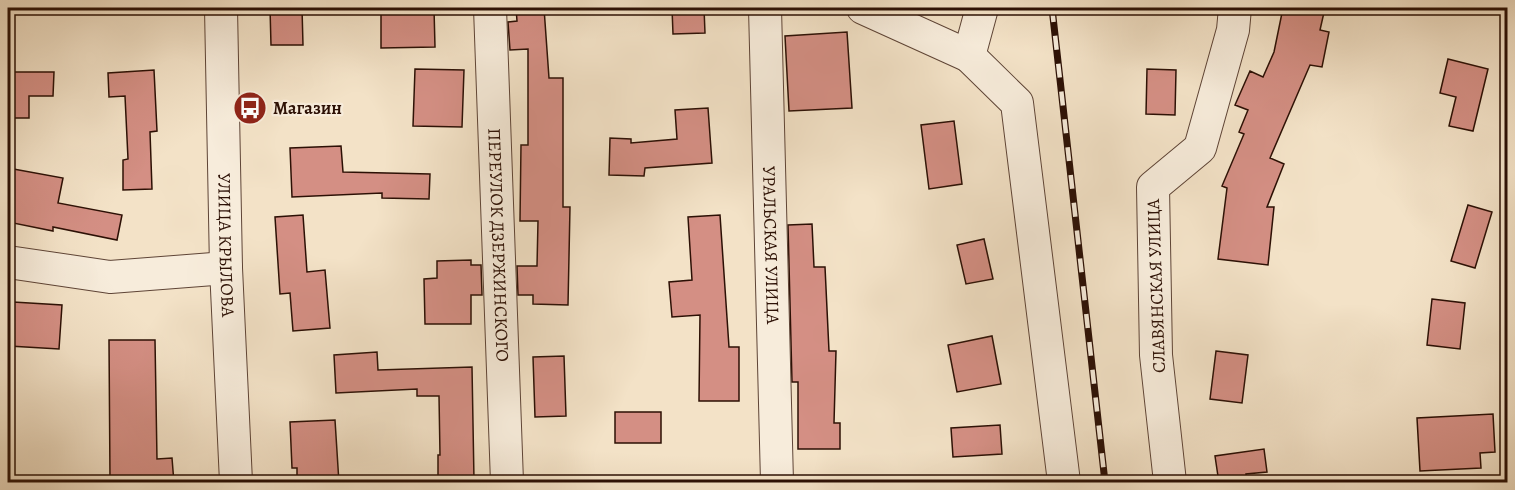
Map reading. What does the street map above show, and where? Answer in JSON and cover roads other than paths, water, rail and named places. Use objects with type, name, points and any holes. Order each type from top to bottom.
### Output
[{"type":"street","name":"УЛИЦА КРЫЛОВА","points":[[221,8],[226,268],[236,483]]},
{"type":"street","name":"ПЕРЕУЛОК ДЗЕРЖИНСКОГО","points":[[490,8],[507,483]]},
{"type":"street","name":"УРАЛЬСКАЯ УЛИЦА","points":[[765,8],[777,483]]},
{"type":"street","points":[[863,8],[969,56],[1017,102],[1064,483]]},
{"type":"street","points":[[969,56],[982,8]]},
{"type":"street","name":"СЛАВЯНСКАЯ УЛИЦА","points":[[1170,483],[1156,354],[1153,187],[1200,148],[1233,30],[1235,8]]},
{"type":"street","points":[[8,262],[110,277],[226,268]]},
{"type":"railway","points":[[1052,8],[1105,482]]},
{"type":"place","name":"Магазин","points":[[250,108]]}]
